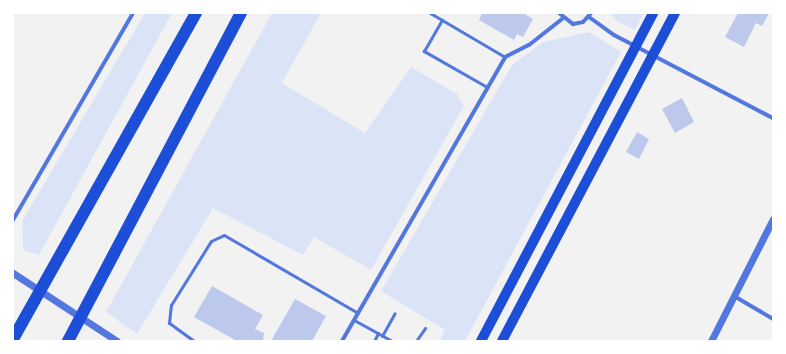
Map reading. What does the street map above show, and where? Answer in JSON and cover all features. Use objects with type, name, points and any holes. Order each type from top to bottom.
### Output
[{"type":"highway","points":[[13,339],[32,304],[52,273],[196,13]]},
{"type":"highway","points":[[68,341],[241,13]]},
{"type":"main road","points":[[481,341],[653,13]]},
{"type":"main road","points":[[502,341],[675,13]]},
{"type":"street","points":[[13,220],[133,13]]},
{"type":"street","points":[[559,13],[562,19],[573,24],[590,15],[614,35],[773,118]]},
{"type":"street","points":[[342,341],[505,57],[529,45],[562,19]]},
{"type":"street","points":[[711,341],[773,219]]},
{"type":"street","points":[[13,273],[117,341]]},
{"type":"street","points":[[734,296],[773,320]]},
{"type":"lane","points":[[430,13],[505,57]]},
{"type":"lane","points":[[442,20],[424,51],[487,87]]},
{"type":"lane","points":[[194,341],[168,323],[171,305],[211,241],[224,235],[358,313]]},
{"type":"lane","points":[[382,336],[395,313]]},
{"type":"lane","points":[[354,320],[392,341]]},
{"type":"lane","points":[[416,341],[425,328]]},
{"type":"lane","points":[[374,341],[378,334]]},
{"type":"shaded area","points":[[145,13],[172,13],[39,255],[23,250],[22,221]]},
{"type":"shaded area","points":[[272,13],[321,13],[282,83],[365,133],[411,67],[457,94],[464,106],[371,270],[314,237],[303,255],[213,208],[137,334],[106,312]]},
{"type":"shaded area","points":[[609,13],[644,13],[635,30],[618,22]]},
{"type":"shaded area","points":[[589,32],[621,52],[465,341],[439,341],[445,330],[381,291],[512,65],[543,42]]},
{"type":"building","points":[[482,13],[523,13],[533,19],[523,37],[517,34],[514,40],[479,20]]},
{"type":"building","points":[[738,13],[769,13],[762,26],[756,23],[744,47],[725,37]]},
{"type":"building","points":[[682,98],[694,122],[675,133],[662,109]]},
{"type":"building","points":[[637,132],[649,139],[639,159],[626,152]]},
{"type":"building","points":[[212,286],[263,315],[255,329],[264,333],[263,341],[237,341],[194,317]]},
{"type":"building","points":[[295,299],[326,316],[312,341],[271,341]]}]
